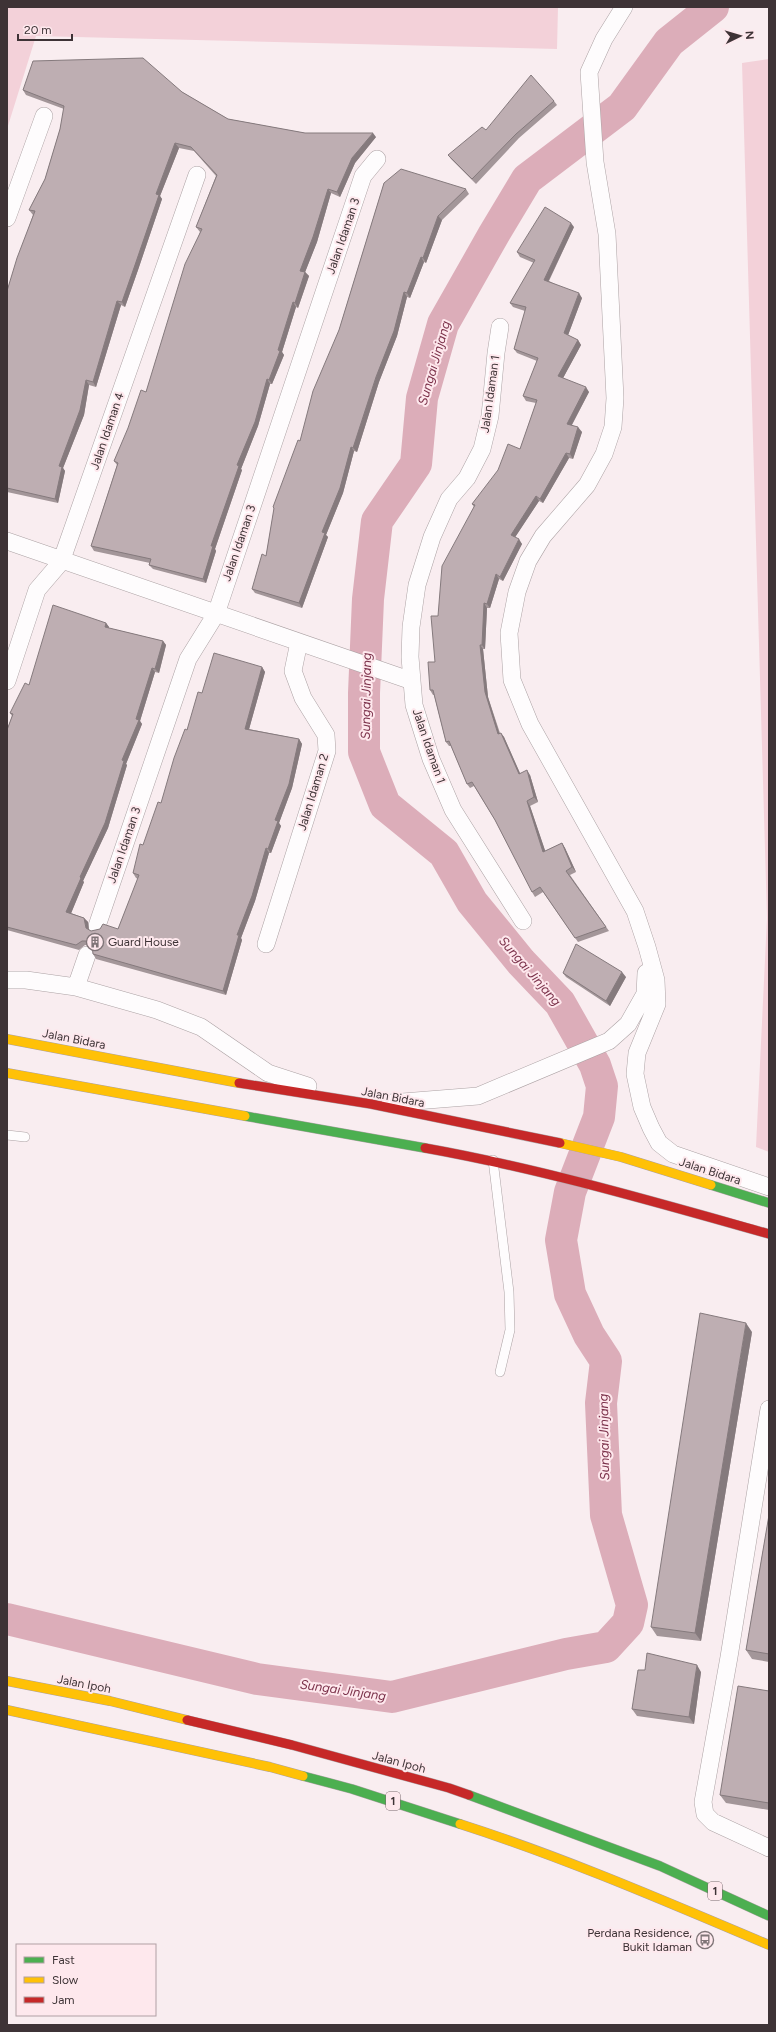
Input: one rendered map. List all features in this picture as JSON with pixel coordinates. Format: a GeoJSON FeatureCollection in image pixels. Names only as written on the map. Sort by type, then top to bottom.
{"type":"FeatureCollection","features":[{"type":"Feature","properties":{"kind":"main road","name":"Jalan Bidara"},"geometry":{"type":"LineString","coordinates":[[7,1039],[232,1082],[371,1104],[553,1141],[621,1157],[769,1203]]}},
{"type":"Feature","properties":{"kind":"main road"},"geometry":{"type":"LineString","coordinates":[[7,1073],[493,1160],[610,1189],[769,1234]]}},
{"type":"Feature","properties":{"kind":"main road"},"geometry":{"type":"LineString","coordinates":[[662,1169],[769,1213]]}},
{"type":"Feature","properties":{"kind":"main road","name":"Jalan Ipoh"},"geometry":{"type":"LineString","coordinates":[[7,1681],[110,1701],[270,1740],[449,1788],[604,1844],[660,1866],[769,1916]]}},
{"type":"Feature","properties":{"kind":"main road","name":"1"},"geometry":{"type":"LineString","coordinates":[[7,1710],[270,1767],[367,1793],[514,1841],[645,1892],[769,1945]]}},
{"type":"Feature","properties":{"kind":"street"},"geometry":{"type":"LineString","coordinates":[[624,7],[604,39],[589,72],[595,162],[607,234],[615,398],[613,427],[604,454],[587,485],[543,536],[528,560],[517,592],[509,633],[512,680],[530,724],[635,911],[647,947],[656,980],[657,1004],[637,1053],[635,1074],[642,1107],[659,1142],[673,1154],[769,1187]]}},
{"type":"Feature","properties":{"kind":"street"},"geometry":{"type":"LineString","coordinates":[[7,218],[44,116]]}},
{"type":"Feature","properties":{"kind":"street","name":"Jalan Idaman 3"},"geometry":{"type":"LineString","coordinates":[[97,926],[188,659],[216,614],[363,176],[377,159]]}},
{"type":"Feature","properties":{"kind":"street","name":"Jalan Idaman 4"},"geometry":{"type":"LineString","coordinates":[[7,681],[38,590],[62,562],[197,175]]}},
{"type":"Feature","properties":{"kind":"street","name":"Jalan Idaman 1"},"geometry":{"type":"LineString","coordinates":[[500,327],[490,416],[482,449],[467,478],[449,499],[432,537],[417,585],[411,634],[410,657],[414,705],[431,759],[453,810],[523,921]]}},
{"type":"Feature","properties":{"kind":"street"},"geometry":{"type":"LineString","coordinates":[[7,541],[62,562],[412,681]]}},
{"type":"Feature","properties":{"kind":"street","name":"Jalan Idaman 2"},"geometry":{"type":"LineString","coordinates":[[266,944],[327,751],[326,735],[303,698],[293,671],[299,642]]}},
{"type":"Feature","properties":{"kind":"street"},"geometry":{"type":"LineString","coordinates":[[7,980],[26,980],[76,987],[157,1010],[201,1027],[268,1073],[371,1104],[478,1096],[609,1041],[628,1024],[645,994],[647,947]]}},
{"type":"Feature","properties":{"kind":"street"},"geometry":{"type":"LineString","coordinates":[[76,987],[87,955]]}},
{"type":"Feature","properties":{"kind":"street"},"geometry":{"type":"LineString","coordinates":[[769,1409],[729,1657],[724,1677],[703,1802],[705,1814],[712,1822],[769,1848]]}},
{"type":"Feature","properties":{"kind":"lane"},"geometry":{"type":"LineString","coordinates":[[7,1135],[25,1137]]}},
{"type":"Feature","properties":{"kind":"lane"},"geometry":{"type":"LineString","coordinates":[[493,1160],[509,1292],[510,1330],[500,1372]]}},
{"type":"Feature","properties":{"kind":"shaded area"},"geometry":{"type":"Polygon","coordinates":[[[7,7],[558,7],[557,49],[36,36],[7,129],[7,7]]]}},
{"type":"Feature","properties":{"kind":"shaded area"},"geometry":{"type":"Polygon","coordinates":[[[769,59],[769,1152],[756,1147],[767,918],[742,63],[769,59]]]}},
{"type":"Feature","properties":{"kind":"building"},"geometry":{"type":"Polygon","coordinates":[[[143,58],[182,92],[228,119],[305,133],[373,133],[352,158],[337,192],[328,189],[313,237],[300,271],[305,272],[295,303],[293,302],[278,350],[280,351],[269,380],[267,379],[255,422],[237,465],[239,466],[211,546],[213,546],[203,579],[149,565],[151,559],[91,546],[118,463],[114,461],[128,428],[141,390],[146,392],[185,264],[202,229],[196,227],[217,175],[191,147],[175,143],[156,194],[159,195],[122,302],[117,301],[93,382],[86,380],[80,410],[59,466],[62,467],[55,499],[7,488],[7,291],[17,258],[35,211],[29,210],[45,179],[60,129],[64,106],[23,90],[33,61],[143,58]]]}},
{"type":"Feature","properties":{"kind":"building"},"geometry":{"type":"Polygon","coordinates":[[[531,75],[554,101],[516,134],[472,179],[448,155],[482,127],[486,130],[531,75]]]}},
{"type":"Feature","properties":{"kind":"building"},"geometry":{"type":"Polygon","coordinates":[[[401,169],[466,189],[438,216],[423,258],[421,257],[407,293],[404,292],[394,331],[376,377],[353,448],[351,447],[340,488],[322,532],[325,533],[299,603],[252,589],[262,554],[266,556],[273,507],[298,440],[300,441],[313,391],[339,330],[384,183],[401,169]]]}},
{"type":"Feature","properties":{"kind":"building"},"geometry":{"type":"Polygon","coordinates":[[[545,207],[571,223],[544,280],[579,293],[564,333],[578,340],[558,376],[586,387],[567,424],[578,427],[570,454],[566,453],[540,499],[536,496],[511,535],[519,539],[500,577],[496,574],[487,604],[484,603],[482,645],[480,645],[485,692],[498,734],[501,733],[519,774],[527,770],[534,797],[527,801],[543,852],[562,843],[572,867],[566,871],[606,927],[575,938],[540,887],[532,892],[495,820],[472,782],[467,784],[449,741],[446,742],[433,690],[430,690],[428,662],[435,662],[431,616],[438,616],[442,566],[475,505],[472,504],[498,470],[508,444],[520,449],[537,400],[523,396],[538,358],[514,349],[526,307],[510,303],[535,260],[517,252],[545,207]]]}},
{"type":"Feature","properties":{"kind":"building"},"geometry":{"type":"Polygon","coordinates":[[[53,605],[106,623],[105,627],[163,641],[155,669],[152,668],[136,719],[139,720],[122,760],[124,761],[105,823],[80,877],[81,878],[66,912],[84,918],[86,928],[91,931],[100,929],[103,924],[118,929],[139,875],[133,873],[140,844],[143,845],[158,802],[161,803],[174,758],[185,729],[187,730],[198,692],[202,693],[214,653],[262,667],[245,729],[299,739],[289,784],[275,820],[278,821],[268,849],[266,848],[252,896],[237,935],[239,935],[223,991],[93,954],[92,944],[87,941],[82,941],[76,945],[7,927],[7,730],[13,714],[10,713],[25,683],[29,685],[53,605]]]}},
{"type":"Feature","properties":{"kind":"building"},"geometry":{"type":"Polygon","coordinates":[[[576,944],[622,972],[606,1001],[563,973],[576,944]]]}},
{"type":"Feature","properties":{"kind":"building"},"geometry":{"type":"Polygon","coordinates":[[[700,1313],[746,1323],[695,1633],[651,1627],[700,1313]]]}},
{"type":"Feature","properties":{"kind":"building"},"geometry":{"type":"Polygon","coordinates":[[[769,1515],[769,1654],[746,1650],[769,1515]]]}},
{"type":"Feature","properties":{"kind":"building"},"geometry":{"type":"Polygon","coordinates":[[[647,1653],[697,1665],[689,1717],[632,1709],[638,1670],[645,1670],[647,1653]]]}},
{"type":"Feature","properties":{"kind":"building"},"geometry":{"type":"Polygon","coordinates":[[[738,1686],[769,1691],[769,1803],[720,1795],[738,1686]]]}},
{"type":"Feature","properties":{"kind":"waterway","name":"Sungai Jinjang"},"geometry":{"type":"LineString","coordinates":[[7,1619],[257,1679],[392,1697],[566,1654],[606,1647],[628,1623],[632,1605],[606,1515],[601,1403],[606,1361],[589,1335],[570,1294],[561,1240],[570,1192],[599,1117],[602,1086],[595,1065],[560,1003],[521,962],[472,902],[444,853],[385,805],[364,752],[364,693],[368,599],[377,521],[416,464],[422,398],[443,324],[494,234],[527,179],[622,107],[669,42],[713,7]]}},
{"type":"Feature","properties":{"kind":"traffic: fast"},"geometry":{"type":"LineString","coordinates":[[245,1116],[425,1148]]}},
{"type":"Feature","properties":{"kind":"traffic: fast"},"geometry":{"type":"LineString","coordinates":[[711,1185],[769,1203]]}},
{"type":"Feature","properties":{"kind":"traffic: fast"},"geometry":{"type":"LineString","coordinates":[[303,1776],[352,1789],[460,1824]]}},
{"type":"Feature","properties":{"kind":"traffic: fast"},"geometry":{"type":"LineString","coordinates":[[469,1795],[660,1866],[769,1916]]}},
{"type":"Feature","properties":{"kind":"traffic: slow"},"geometry":{"type":"LineString","coordinates":[[7,1039],[239,1083]]}},
{"type":"Feature","properties":{"kind":"traffic: slow"},"geometry":{"type":"LineString","coordinates":[[7,1073],[245,1116]]}},
{"type":"Feature","properties":{"kind":"traffic: slow"},"geometry":{"type":"LineString","coordinates":[[560,1143],[621,1157],[711,1185]]}},
{"type":"Feature","properties":{"kind":"traffic: slow"},"geometry":{"type":"LineString","coordinates":[[7,1681],[110,1701],[187,1720]]}},
{"type":"Feature","properties":{"kind":"traffic: slow"},"geometry":{"type":"LineString","coordinates":[[7,1710],[270,1767],[303,1776]]}},
{"type":"Feature","properties":{"kind":"traffic: slow"},"geometry":{"type":"LineString","coordinates":[[460,1824],[539,1851],[769,1945]]}},
{"type":"Feature","properties":{"kind":"traffic: jam"},"geometry":{"type":"LineString","coordinates":[[239,1083],[371,1104],[560,1143]]}},
{"type":"Feature","properties":{"kind":"traffic: jam"},"geometry":{"type":"LineString","coordinates":[[425,1148],[469,1156],[555,1176],[641,1198],[769,1234]]}},
{"type":"Feature","properties":{"kind":"traffic: jam"},"geometry":{"type":"LineString","coordinates":[[187,1720],[292,1745],[449,1788],[469,1795]]}},
{"type":"Feature","properties":{"kind":"place","name":"Guard House"},"geometry":{"type":"Point","coordinates":[95,942]}},
{"type":"Feature","properties":{"kind":"place","name":"Perdana Residence, Bukit Idaman"},"geometry":{"type":"Point","coordinates":[705,1940]}}]}
